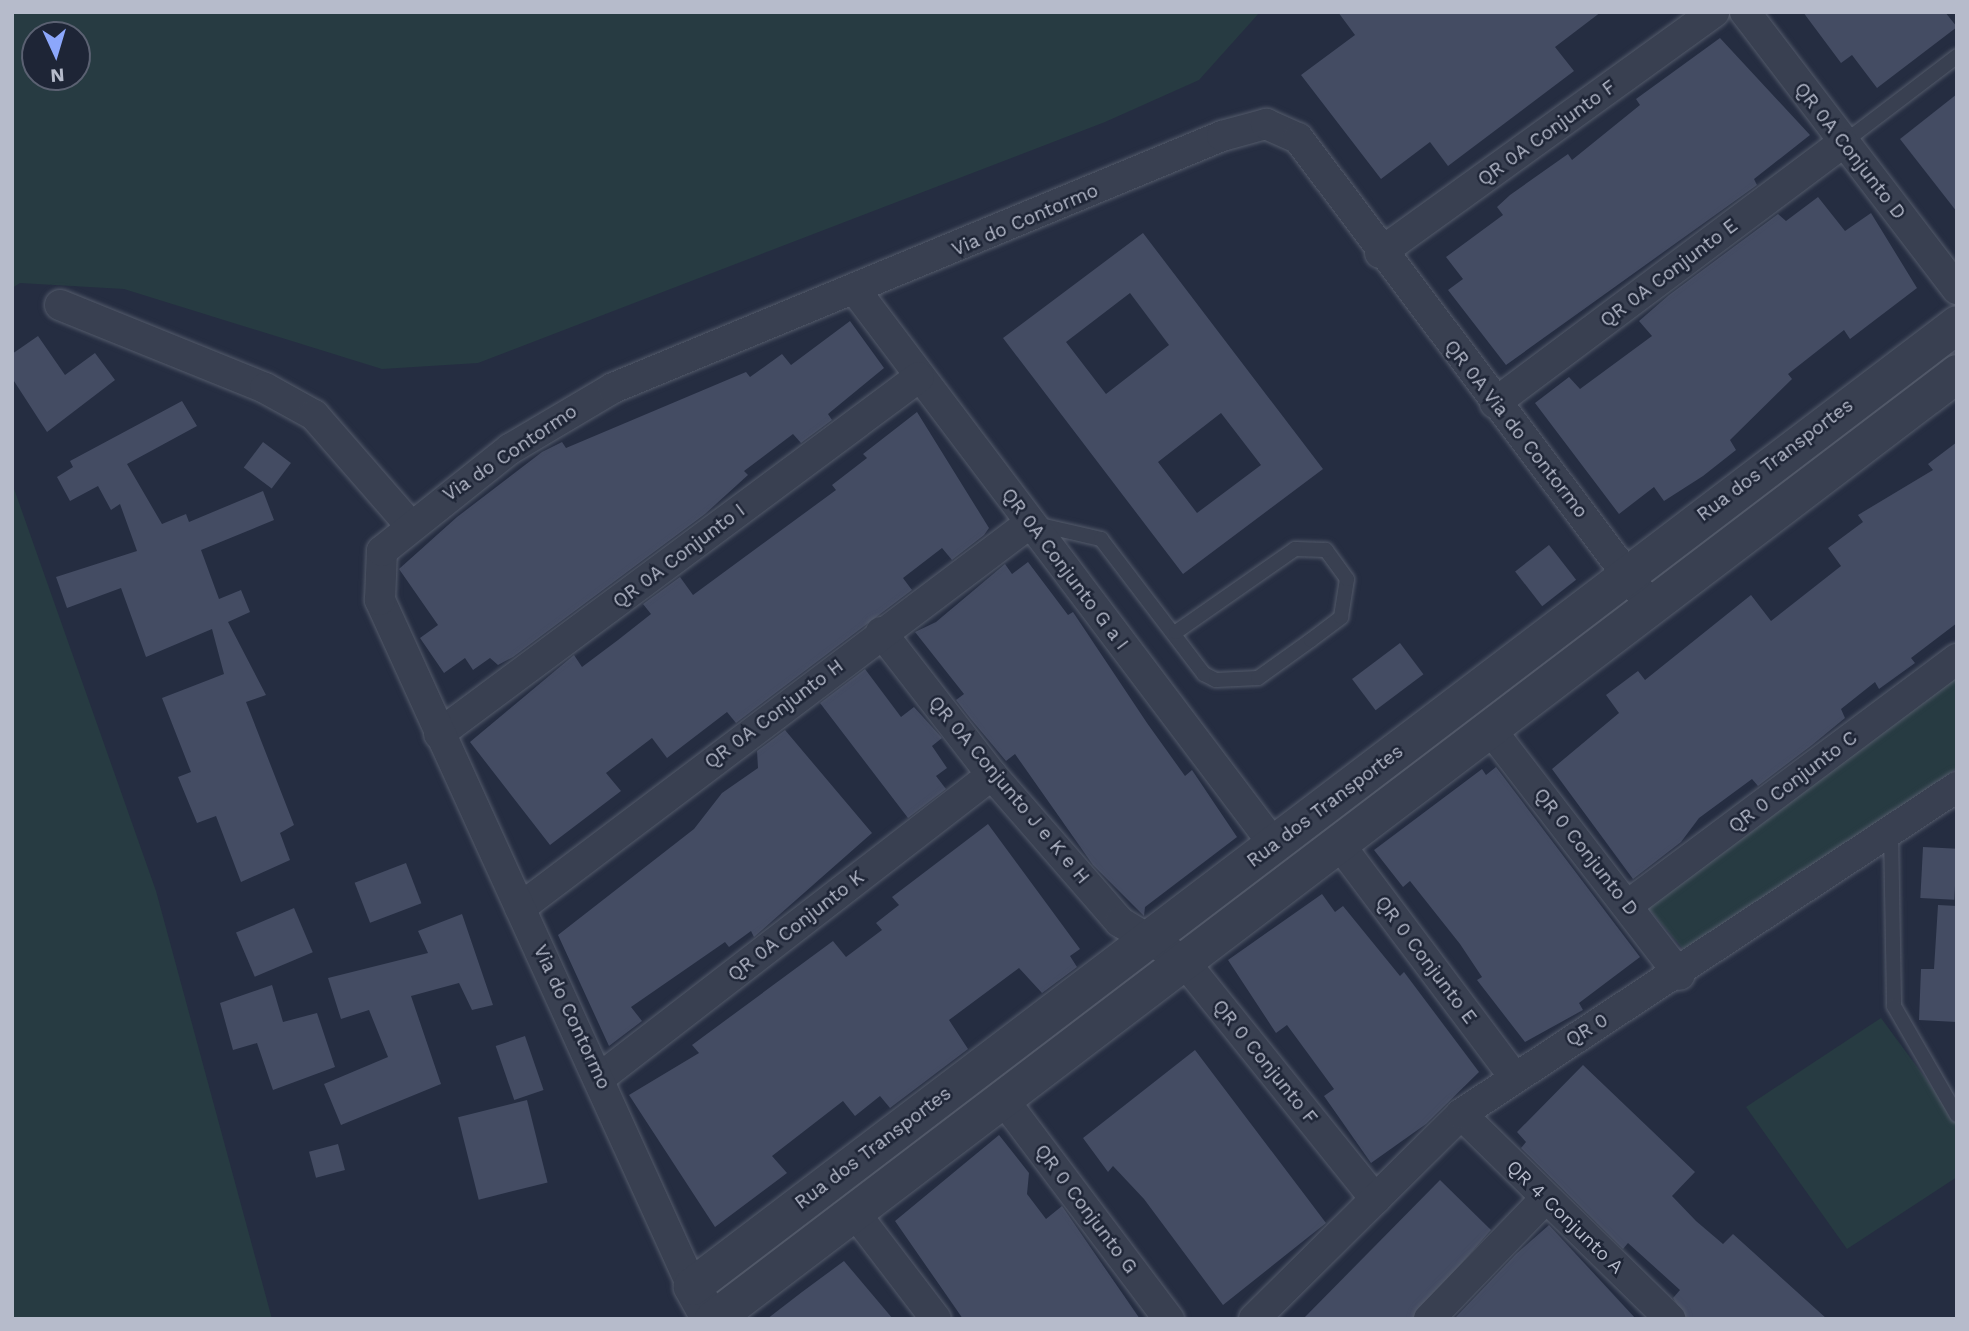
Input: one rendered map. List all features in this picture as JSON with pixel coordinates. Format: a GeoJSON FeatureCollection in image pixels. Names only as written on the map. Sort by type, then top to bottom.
{"type":"FeatureCollection","features":[{"type":"Feature","properties":{"kind":"street","name":"QR 0A Conjunto F"},"geometry":{"type":"LineString","coordinates":[[1380,253],[1714,12]]}},
{"type":"Feature","properties":{"kind":"street","name":"QR 0A Conjunto D"},"geometry":{"type":"LineString","coordinates":[[1745,12],[1957,289]]}},
{"type":"Feature","properties":{"kind":"street","name":"Via do Contormo"},"geometry":{"type":"LineString","coordinates":[[712,1319],[692,1286],[601,1077],[390,629],[377,575],[382,551],[409,524],[559,415],[1250,125],[1282,127],[1298,138],[1380,253]]}},
{"type":"Feature","properties":{"kind":"street","name":"QR 0A Conjunto E"},"geometry":{"type":"LineString","coordinates":[[1495,403],[1843,143]]}},
{"type":"Feature","properties":{"kind":"street","name":"QR 0A Via do Contormo"},"geometry":{"type":"LineString","coordinates":[[1380,253],[1651,606]]}},
{"type":"Feature","properties":{"kind":"street","name":"QR 0A Conjunto G a I"},"geometry":{"type":"LineString","coordinates":[[856,292],[1275,846]]}},
{"type":"Feature","properties":{"kind":"street"},"geometry":{"type":"LineString","coordinates":[[60,304],[265,388],[314,415],[409,524]]}},
{"type":"Feature","properties":{"kind":"street","name":"Rua dos Transportes"},"geometry":{"type":"LineString","coordinates":[[692,1286],[1144,940],[1275,846],[1626,572],[1957,324]]}},
{"type":"Feature","properties":{"kind":"street","name":"Rua dos Transportes"},"geometry":{"type":"LineString","coordinates":[[712,1319],[855,1213],[1183,960],[1340,845],[1957,373]]}},
{"type":"Feature","properties":{"kind":"street","name":"QR 0A Conjunto I"},"geometry":{"type":"LineString","coordinates":[[439,734],[919,377]]}},
{"type":"Feature","properties":{"kind":"street","name":"QR 0A Conjunto H"},"geometry":{"type":"LineString","coordinates":[[520,908],[881,632],[1030,523]]}},
{"type":"Feature","properties":{"kind":"street","name":"QR 0A Conjunto J e K e H"},"geometry":{"type":"LineString","coordinates":[[881,632],[992,775],[1119,922],[1144,940]]}},
{"type":"Feature","properties":{"kind":"street","name":"QR 0 Conjunto C"},"geometry":{"type":"LineString","coordinates":[[1628,905],[1957,659]]}},
{"type":"Feature","properties":{"kind":"street","name":"QR 0 Conjunto D"},"geometry":{"type":"LineString","coordinates":[[1491,730],[1680,975]]}},
{"type":"Feature","properties":{"kind":"street","name":"QR 0A Conjunto K"},"geometry":{"type":"LineString","coordinates":[[601,1077],[992,775]]}},
{"type":"Feature","properties":{"kind":"street","name":"QR 0"},"geometry":{"type":"LineString","coordinates":[[1254,1319],[1461,1114],[1513,1075],[1680,975],[1957,787]]}},
{"type":"Feature","properties":{"kind":"street","name":"QR 0 Conjunto E"},"geometry":{"type":"LineString","coordinates":[[1340,845],[1513,1075]]}},
{"type":"Feature","properties":{"kind":"street","name":"QR 0 Conjunto F"},"geometry":{"type":"LineString","coordinates":[[1144,940],[1183,960],[1375,1199]]}},
{"type":"Feature","properties":{"kind":"street","name":"QR 0 Conjunto G"},"geometry":{"type":"LineString","coordinates":[[1003,1099],[1169,1319]]}},
{"type":"Feature","properties":{"kind":"street","name":"QR 4 Conjunto A"},"geometry":{"type":"LineString","coordinates":[[1461,1114],[1670,1319]]}},
{"type":"Feature","properties":{"kind":"street"},"geometry":{"type":"LineString","coordinates":[[1429,1319],[1545,1199]]}},
{"type":"Feature","properties":{"kind":"street"},"geometry":{"type":"LineString","coordinates":[[855,1213],[936,1319]]}},
{"type":"Feature","properties":{"kind":"lane"},"geometry":{"type":"LineString","coordinates":[[1843,143],[1957,56]]}},
{"type":"Feature","properties":{"kind":"lane"},"geometry":{"type":"LineString","coordinates":[[1030,523],[1101,540],[1176,632],[1204,674],[1236,683],[1258,678],[1341,617],[1347,579],[1326,550],[1295,549],[1176,632]]}},
{"type":"Feature","properties":{"kind":"lane"},"geometry":{"type":"LineString","coordinates":[[1891,831],[1894,1006],[1957,1115]]}},
{"type":"Feature","properties":{"kind":"shaded area"},"geometry":{"type":"Polygon","coordinates":[[[12,12],[1260,12],[1199,80],[1105,122],[478,363],[382,369],[124,289],[20,283],[12,288],[12,12]]]}},
{"type":"Feature","properties":{"kind":"shaded area"},"geometry":{"type":"Polygon","coordinates":[[[12,483],[156,891],[272,1319],[12,1319],[12,483]]]}},
{"type":"Feature","properties":{"kind":"shaded area"},"geometry":{"type":"Polygon","coordinates":[[[1957,668],[1957,768],[1690,957],[1648,908],[1957,668]]]}},
{"type":"Feature","properties":{"kind":"shaded area"},"geometry":{"type":"Polygon","coordinates":[[[1881,1018],[1957,1121],[1957,1177],[1847,1249],[1746,1107],[1881,1018]]]}},
{"type":"Feature","properties":{"kind":"building"},"geometry":{"type":"Polygon","coordinates":[[[1338,12],[1601,12],[1555,47],[1574,71],[1448,166],[1430,142],[1381,179],[1301,75],[1355,35],[1338,12]]]}},
{"type":"Feature","properties":{"kind":"building"},"geometry":{"type":"Polygon","coordinates":[[[1803,12],[1945,12],[1957,27],[1877,88],[1852,55],[1841,63],[1803,12]]]}},
{"type":"Feature","properties":{"kind":"building"},"geometry":{"type":"Polygon","coordinates":[[[1720,38],[1810,135],[1754,179],[1757,185],[1506,365],[1448,290],[1463,279],[1446,257],[1503,215],[1497,207],[1510,195],[1568,154],[1572,160],[1640,105],[1636,99],[1720,38]]]}},
{"type":"Feature","properties":{"kind":"building"},"geometry":{"type":"Polygon","coordinates":[[[1957,94],[1957,212],[1900,139],[1957,94]]]}},
{"type":"Feature","properties":{"kind":"building"},"geometry":{"type":"Polygon","coordinates":[[[1818,197],[1845,231],[1871,213],[1917,288],[1850,339],[1844,330],[1788,374],[1792,379],[1730,440],[1736,450],[1703,476],[1664,501],[1654,487],[1619,514],[1535,403],[1569,377],[1580,389],[1652,336],[1639,321],[1669,295],[1778,214],[1786,221],[1818,197]]]}},
{"type":"Feature","properties":{"kind":"building"},"geometry":{"type":"Polygon","coordinates":[[[1143,233],[1323,469],[1183,574],[1003,338],[1143,233]],[[1130,293],[1066,342],[1106,394],[1169,345],[1130,293]],[[1221,413],[1158,462],[1197,513],[1261,465],[1221,413]]]}},
{"type":"Feature","properties":{"kind":"building"},"geometry":{"type":"Polygon","coordinates":[[[850,321],[884,368],[828,414],[832,420],[801,443],[793,434],[744,471],[748,475],[705,514],[513,657],[498,665],[490,658],[473,670],[465,658],[444,673],[420,638],[438,625],[399,569],[457,517],[542,452],[562,442],[566,448],[746,372],[750,377],[782,354],[791,365],[850,321]]]}},
{"type":"Feature","properties":{"kind":"building"},"geometry":{"type":"Polygon","coordinates":[[[38,336],[65,375],[95,353],[115,380],[47,432],[12,378],[12,354],[38,336]]]}},
{"type":"Feature","properties":{"kind":"building"},"geometry":{"type":"Polygon","coordinates":[[[182,401],[197,426],[127,464],[162,524],[186,514],[189,522],[263,491],[274,520],[201,550],[219,599],[241,590],[250,612],[228,622],[266,695],[246,702],[294,825],[280,833],[290,860],[241,882],[216,816],[197,823],[178,777],[191,772],[162,698],[224,674],[212,629],[146,657],[121,588],[67,608],[56,577],[137,551],[120,504],[111,510],[98,486],[70,501],[57,477],[73,467],[70,461],[182,401]]]}},
{"type":"Feature","properties":{"kind":"building"},"geometry":{"type":"Polygon","coordinates":[[[917,412],[989,528],[984,535],[952,560],[942,548],[903,578],[912,590],[736,723],[727,712],[667,758],[652,738],[606,773],[621,791],[550,845],[470,742],[574,655],[582,667],[618,640],[651,614],[643,604],[680,577],[693,595],[836,490],[832,485],[867,458],[863,454],[917,412]]]}},
{"type":"Feature","properties":{"kind":"building"},"geometry":{"type":"Polygon","coordinates":[[[263,442],[291,463],[272,489],[244,468],[263,442]]]}},
{"type":"Feature","properties":{"kind":"building"},"geometry":{"type":"Polygon","coordinates":[[[1957,442],[1957,623],[1911,658],[1915,663],[1879,689],[1875,682],[1841,709],[1845,718],[1758,786],[1752,779],[1699,818],[1681,842],[1633,879],[1552,769],[1619,713],[1606,695],[1638,671],[1645,680],[1751,595],[1771,621],[1841,566],[1828,548],[1863,522],[1858,515],[1933,470],[1928,464],[1957,442]]]}},
{"type":"Feature","properties":{"kind":"building"},"geometry":{"type":"Polygon","coordinates":[[[1549,545],[1576,580],[1542,606],[1515,571],[1549,545]]]}},
{"type":"Feature","properties":{"kind":"building"},"geometry":{"type":"Polygon","coordinates":[[[1028,562],[1068,615],[1073,612],[1185,776],[1192,770],[1237,837],[1145,907],[1144,916],[1093,865],[1015,754],[1006,761],[970,718],[956,700],[964,694],[915,632],[936,622],[1005,564],[1012,574],[1028,562]]]}},
{"type":"Feature","properties":{"kind":"building"},"geometry":{"type":"Polygon","coordinates":[[[1400,643],[1423,674],[1376,710],[1352,679],[1400,643]]]}},
{"type":"Feature","properties":{"kind":"building"},"geometry":{"type":"Polygon","coordinates":[[[865,669],[901,717],[914,707],[942,738],[932,746],[947,768],[936,776],[946,789],[908,818],[820,703],[865,669]]]}},
{"type":"Feature","properties":{"kind":"building"},"geometry":{"type":"Polygon","coordinates":[[[785,730],[872,833],[754,937],[751,931],[729,947],[725,942],[631,1007],[642,1021],[609,1046],[558,935],[694,829],[722,793],[758,768],[757,751],[785,730]]]}},
{"type":"Feature","properties":{"kind":"building"},"geometry":{"type":"Polygon","coordinates":[[[1496,767],[1640,957],[1579,1003],[1583,1010],[1525,1042],[1477,980],[1482,977],[1460,944],[1410,881],[1403,887],[1374,850],[1482,769],[1486,775],[1496,767]]]}},
{"type":"Feature","properties":{"kind":"building"},"geometry":{"type":"Polygon","coordinates":[[[988,824],[1080,949],[1070,956],[1077,967],[1042,993],[1019,968],[949,1020],[968,1049],[890,1108],[880,1096],[855,1116],[843,1101],[772,1156],[787,1173],[715,1227],[629,1095],[699,1053],[692,1045],[833,941],[846,957],[882,930],[876,923],[899,905],[892,897],[988,824]]]}},
{"type":"Feature","properties":{"kind":"building"},"geometry":{"type":"Polygon","coordinates":[[[1923,847],[1957,849],[1954,900],[1920,898],[1923,847]]]}},
{"type":"Feature","properties":{"kind":"building"},"geometry":{"type":"Polygon","coordinates":[[[406,863],[421,903],[370,923],[355,883],[406,863]]]}},
{"type":"Feature","properties":{"kind":"building"},"geometry":{"type":"Polygon","coordinates":[[[1322,894],[1335,912],[1343,906],[1400,976],[1404,972],[1479,1072],[1426,1124],[1371,1163],[1324,1096],[1334,1089],[1287,1025],[1276,1033],[1228,960],[1322,894]]]}},
{"type":"Feature","properties":{"kind":"building"},"geometry":{"type":"Polygon","coordinates":[[[1938,905],[1957,906],[1957,1022],[1919,1020],[1921,969],[1934,969],[1938,905]]]}},
{"type":"Feature","properties":{"kind":"building"},"geometry":{"type":"Polygon","coordinates":[[[294,908],[313,952],[255,977],[236,933],[294,908]]]}},
{"type":"Feature","properties":{"kind":"building"},"geometry":{"type":"Polygon","coordinates":[[[462,914],[493,1005],[472,1010],[459,983],[411,996],[441,1084],[341,1125],[324,1084],[388,1057],[369,1010],[341,1019],[328,978],[428,953],[418,931],[462,914]]]}},
{"type":"Feature","properties":{"kind":"building"},"geometry":{"type":"Polygon","coordinates":[[[272,985],[283,1022],[317,1013],[335,1067],[273,1090],[257,1043],[233,1050],[220,1003],[272,985]]]}},
{"type":"Feature","properties":{"kind":"building"},"geometry":{"type":"Polygon","coordinates":[[[525,1036],[544,1090],[514,1100],[496,1046],[525,1036]]]}},
{"type":"Feature","properties":{"kind":"building"},"geometry":{"type":"Polygon","coordinates":[[[1195,1050],[1326,1223],[1223,1305],[1144,1199],[1113,1166],[1108,1172],[1083,1138],[1195,1050]]]}},
{"type":"Feature","properties":{"kind":"building"},"geometry":{"type":"Polygon","coordinates":[[[1583,1065],[1695,1172],[1672,1196],[1696,1221],[1723,1244],[1733,1234],[1827,1319],[1687,1319],[1673,1298],[1680,1290],[1628,1243],[1623,1249],[1521,1148],[1526,1142],[1517,1132],[1583,1065]]]}},
{"type":"Feature","properties":{"kind":"building"},"geometry":{"type":"Polygon","coordinates":[[[527,1100],[548,1182],[479,1200],[458,1117],[527,1100]]]}},
{"type":"Feature","properties":{"kind":"building"},"geometry":{"type":"Polygon","coordinates":[[[999,1135],[1029,1173],[1027,1194],[1046,1219],[1062,1206],[1140,1319],[963,1319],[895,1221],[999,1135]]]}},
{"type":"Feature","properties":{"kind":"building"},"geometry":{"type":"Polygon","coordinates":[[[338,1144],[345,1170],[316,1178],[309,1152],[338,1144]]]}},
{"type":"Feature","properties":{"kind":"building"},"geometry":{"type":"Polygon","coordinates":[[[1440,1180],[1491,1230],[1412,1319],[1303,1319],[1440,1180]]]}},
{"type":"Feature","properties":{"kind":"building"},"geometry":{"type":"Polygon","coordinates":[[[1549,1225],[1636,1319],[1454,1319],[1516,1254],[1549,1225]]]}},
{"type":"Feature","properties":{"kind":"building"},"geometry":{"type":"Polygon","coordinates":[[[844,1261],[893,1319],[767,1319],[802,1292],[844,1261]]]}}]}
